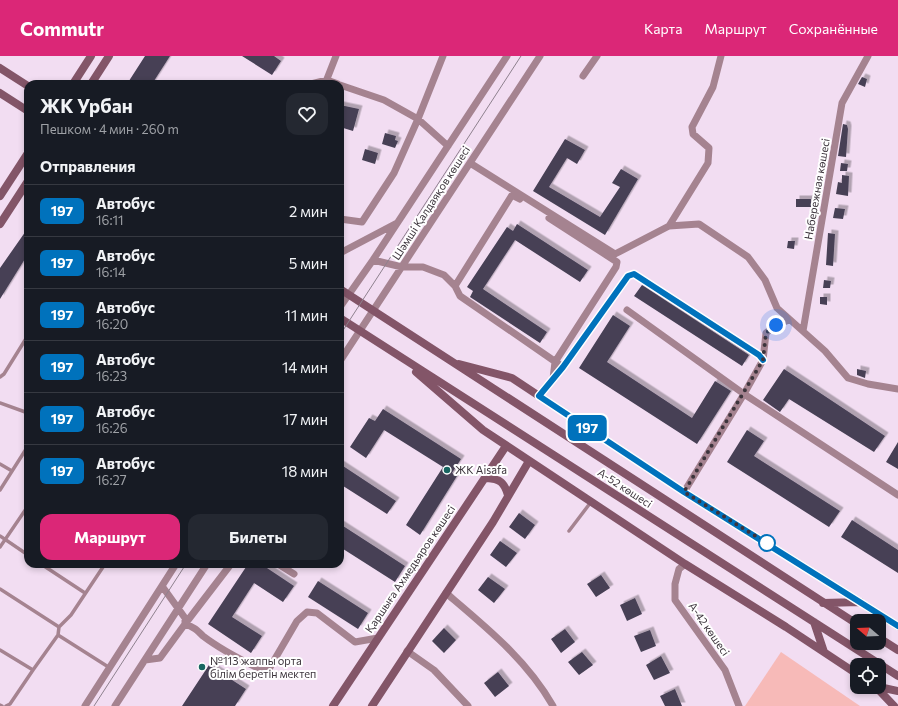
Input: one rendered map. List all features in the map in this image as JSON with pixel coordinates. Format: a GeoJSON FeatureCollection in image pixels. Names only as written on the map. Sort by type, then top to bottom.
{"type":"FeatureCollection","features":[{"type":"Feature","properties":{"kind":"street"},"geometry":{"type":"LineString","coordinates":[[76,80],[91,56]]}},
{"type":"Feature","properties":{"kind":"street"},"geometry":{"type":"LineString","coordinates":[[94,80],[109,56]]}},
{"type":"Feature","properties":{"kind":"street"},"geometry":{"type":"LineString","coordinates":[[327,80],[336,56]]}},
{"type":"Feature","properties":{"kind":"street"},"geometry":{"type":"LineString","coordinates":[[344,220],[362,222],[394,172],[418,119],[443,56]]}},
{"type":"Feature","properties":{"kind":"street","name":"Шәмші Қалдаяқов көшесі"},"geometry":{"type":"LineString","coordinates":[[344,301],[398,223],[507,56]]}},
{"type":"Feature","properties":{"kind":"street","name":"Шәмші Қалдаяқов көшесі"},"geometry":{"type":"LineString","coordinates":[[344,354],[540,56]]}},
{"type":"Feature","properties":{"kind":"street"},"geometry":{"type":"LineString","coordinates":[[583,76],[597,56]]}},
{"type":"Feature","properties":{"kind":"street"},"geometry":{"type":"LineString","coordinates":[[669,226],[708,163],[710,148],[694,134],[692,127],[713,87],[722,56]]}},
{"type":"Feature","properties":{"kind":"street","name":"Набережная көшесі"},"geometry":{"type":"LineString","coordinates":[[803,331],[842,103],[868,56]]}},
{"type":"Feature","properties":{"kind":"street"},"geometry":{"type":"LineString","coordinates":[[0,68],[24,83]]}},
{"type":"Feature","properties":{"kind":"street"},"geometry":{"type":"LineString","coordinates":[[344,86],[384,100],[418,119],[448,146]]}},
{"type":"Feature","properties":{"kind":"street"},"geometry":{"type":"LineString","coordinates":[[0,93],[24,108]]}},
{"type":"Feature","properties":{"kind":"street"},"geometry":{"type":"LineString","coordinates":[[0,196],[24,159]]}},
{"type":"Feature","properties":{"kind":"street"},"geometry":{"type":"LineString","coordinates":[[470,163],[615,254],[669,226],[699,224],[748,257],[765,280],[777,308],[788,320],[803,331],[825,351],[848,378],[868,384],[898,389]]}},
{"type":"Feature","properties":{"kind":"street"},"geometry":{"type":"LineString","coordinates":[[0,224],[24,187]]}},
{"type":"Feature","properties":{"kind":"street"},"geometry":{"type":"LineString","coordinates":[[455,286],[512,196],[617,262],[616,267],[555,362],[553,379]]}},
{"type":"Feature","properties":{"kind":"street"},"geometry":{"type":"LineString","coordinates":[[344,251],[398,223]]}},
{"type":"Feature","properties":{"kind":"street"},"geometry":{"type":"LineString","coordinates":[[373,260],[402,268],[423,267],[444,275],[455,286],[460,296],[563,367]]}},
{"type":"Feature","properties":{"kind":"street"},"geometry":{"type":"LineString","coordinates":[[539,396],[563,367],[628,276],[634,274],[759,355],[763,360]]}},
{"type":"Feature","properties":{"kind":"street","name":"А-52 көшесі"},"geometry":{"type":"LineString","coordinates":[[344,291],[372,311],[850,620]]}},
{"type":"Feature","properties":{"kind":"street"},"geometry":{"type":"LineString","coordinates":[[627,310],[744,394],[898,495]]}},
{"type":"Feature","properties":{"kind":"street"},"geometry":{"type":"LineString","coordinates":[[684,492],[763,360],[766,333],[776,325],[788,320]]}},
{"type":"Feature","properties":{"kind":"street","name":"А-52 көшесі"},"geometry":{"type":"LineString","coordinates":[[344,321],[898,676]]}},
{"type":"Feature","properties":{"kind":"street"},"geometry":{"type":"LineString","coordinates":[[387,349],[483,430],[506,446],[685,564],[850,669]]}},
{"type":"Feature","properties":{"kind":"street"},"geometry":{"type":"LineString","coordinates":[[452,362],[512,378],[684,492],[898,626]]}},
{"type":"Feature","properties":{"kind":"street","name":"Қаршыға Ахмедьяров көшесі"},"geometry":{"type":"LineString","coordinates":[[333,706],[479,485],[487,478],[506,446]]}},
{"type":"Feature","properties":{"kind":"street"},"geometry":{"type":"LineString","coordinates":[[372,706],[493,522],[529,461]]}},
{"type":"Feature","properties":{"kind":"street"},"geometry":{"type":"LineString","coordinates":[[487,478],[499,479],[505,483],[508,495]]}},
{"type":"Feature","properties":{"kind":"street","name":"А-42 көшесі"},"geometry":{"type":"LineString","coordinates":[[685,564],[679,569],[675,584],[675,600],[725,670],[739,706]]}},
{"type":"Feature","properties":{"kind":"street"},"geometry":{"type":"LineString","coordinates":[[85,706],[173,568]]}},
{"type":"Feature","properties":{"kind":"street"},"geometry":{"type":"LineString","coordinates":[[115,706],[204,568]]}},
{"type":"Feature","properties":{"kind":"street"},"geometry":{"type":"LineString","coordinates":[[145,660],[160,658],[228,568]]}},
{"type":"Feature","properties":{"kind":"street"},"geometry":{"type":"LineString","coordinates":[[284,568],[294,574]]}},
{"type":"Feature","properties":{"kind":"street"},"geometry":{"type":"LineString","coordinates":[[162,586],[179,608],[185,618],[185,624]]}},
{"type":"Feature","properties":{"kind":"street"},"geometry":{"type":"LineString","coordinates":[[446,593],[491,631],[518,658],[545,691],[553,706]]}},
{"type":"Feature","properties":{"kind":"street"},"geometry":{"type":"LineString","coordinates":[[823,603],[860,602]]}},
{"type":"Feature","properties":{"kind":"street"},"geometry":{"type":"LineString","coordinates":[[185,624],[196,628],[203,635],[264,671],[270,669],[297,621],[307,612],[317,613],[355,642],[378,638]]}},
{"type":"Feature","properties":{"kind":"street"},"geometry":{"type":"LineString","coordinates":[[814,622],[824,652]]}},
{"type":"Feature","properties":{"kind":"street"},"geometry":{"type":"LineString","coordinates":[[886,642],[898,650]]}},
{"type":"Feature","properties":{"kind":"street"},"geometry":{"type":"LineString","coordinates":[[407,651],[434,670],[468,706]]}},
{"type":"Feature","properties":{"kind":"street"},"geometry":{"type":"LineString","coordinates":[[886,689],[898,691]]}},
{"type":"Feature","properties":{"kind":"street"},"geometry":{"type":"LineString","coordinates":[[884,694],[894,706]]}},
{"type":"Feature","properties":{"kind":"lane"},"geometry":{"type":"LineString","coordinates":[[0,377],[4,374],[24,342]]}},
{"type":"Feature","properties":{"kind":"lane"},"geometry":{"type":"LineString","coordinates":[[0,403],[24,412]]}},
{"type":"Feature","properties":{"kind":"lane"},"geometry":{"type":"LineString","coordinates":[[0,490],[24,452]]}},
{"type":"Feature","properties":{"kind":"lane"},"geometry":{"type":"LineString","coordinates":[[0,464],[12,471]]}},
{"type":"Feature","properties":{"kind":"lane"},"geometry":{"type":"LineString","coordinates":[[570,531],[591,502]]}},
{"type":"Feature","properties":{"kind":"lane"},"geometry":{"type":"LineString","coordinates":[[0,547],[24,512]]}},
{"type":"Feature","properties":{"kind":"lane"},"geometry":{"type":"LineString","coordinates":[[0,536],[24,552]]}},
{"type":"Feature","properties":{"kind":"lane"},"geometry":{"type":"LineString","coordinates":[[47,568],[85,593]]}},
{"type":"Feature","properties":{"kind":"lane"},"geometry":{"type":"LineString","coordinates":[[6,706],[10,704],[32,670],[58,635],[59,627],[71,615],[102,568]]}},
{"type":"Feature","properties":{"kind":"lane"},"geometry":{"type":"LineString","coordinates":[[0,589],[59,627]]}},
{"type":"Feature","properties":{"kind":"lane"},"geometry":{"type":"LineString","coordinates":[[58,635],[110,668]]}},
{"type":"Feature","properties":{"kind":"lane"},"geometry":{"type":"LineString","coordinates":[[0,650],[32,670]]}},
{"type":"Feature","properties":{"kind":"shaded area"},"geometry":{"type":"Polygon","coordinates":[[[781,652],[860,706],[745,706],[781,652]]]}},
{"type":"Feature","properties":{"kind":"building"},"geometry":{"type":"Polygon","coordinates":[[[145,56],[170,56],[155,80],[130,80],[145,56]]]}},
{"type":"Feature","properties":{"kind":"building"},"geometry":{"type":"Polygon","coordinates":[[[242,56],[274,56],[281,61],[272,75],[242,56]]]}},
{"type":"Feature","properties":{"kind":"building"},"geometry":{"type":"Polygon","coordinates":[[[862,77],[867,79],[865,87],[858,84],[862,77]]]}},
{"type":"Feature","properties":{"kind":"building"},"geometry":{"type":"Polygon","coordinates":[[[344,106],[359,109],[353,131],[344,128],[344,106]]]}},
{"type":"Feature","properties":{"kind":"building"},"geometry":{"type":"Polygon","coordinates":[[[843,124],[847,125],[848,129],[846,157],[838,156],[843,124]]]}},
{"type":"Feature","properties":{"kind":"building"},"geometry":{"type":"Polygon","coordinates":[[[385,133],[396,136],[395,140],[398,141],[395,148],[382,144],[385,133]]]}},
{"type":"Feature","properties":{"kind":"building"},"geometry":{"type":"Polygon","coordinates":[[[565,139],[585,150],[577,164],[567,158],[549,187],[600,217],[620,187],[612,183],[621,169],[638,179],[605,235],[533,191],[565,139]]]}},
{"type":"Feature","properties":{"kind":"building"},"geometry":{"type":"Polygon","coordinates":[[[365,149],[378,153],[375,164],[362,160],[365,149]]]}},
{"type":"Feature","properties":{"kind":"building"},"geometry":{"type":"Polygon","coordinates":[[[841,163],[848,164],[847,171],[840,171],[841,163]]]}},
{"type":"Feature","properties":{"kind":"building"},"geometry":{"type":"Polygon","coordinates":[[[842,175],[849,176],[848,196],[836,194],[838,182],[842,183],[842,175]]]}},
{"type":"Feature","properties":{"kind":"building"},"geometry":{"type":"Polygon","coordinates":[[[796,199],[811,199],[811,207],[796,207],[796,199]]]}},
{"type":"Feature","properties":{"kind":"building"},"geometry":{"type":"Polygon","coordinates":[[[835,208],[845,209],[843,219],[833,218],[835,208]]]}},
{"type":"Feature","properties":{"kind":"building"},"geometry":{"type":"Polygon","coordinates":[[[517,224],[588,270],[580,282],[515,240],[483,289],[547,332],[540,343],[470,297],[473,291],[467,287],[507,227],[513,231],[517,224]]]}},
{"type":"Feature","properties":{"kind":"building"},"geometry":{"type":"Polygon","coordinates":[[[828,233],[835,234],[833,266],[826,265],[828,233]]]}},
{"type":"Feature","properties":{"kind":"building"},"geometry":{"type":"Polygon","coordinates":[[[24,234],[24,260],[0,299],[0,268],[24,234]]]}},
{"type":"Feature","properties":{"kind":"building"},"geometry":{"type":"Polygon","coordinates":[[[788,241],[795,241],[794,249],[787,248],[788,241]]]}},
{"type":"Feature","properties":{"kind":"building"},"geometry":{"type":"Polygon","coordinates":[[[824,280],[831,281],[830,288],[823,288],[824,280]]]}},
{"type":"Feature","properties":{"kind":"building"},"geometry":{"type":"Polygon","coordinates":[[[642,285],[749,355],[742,366],[634,296],[642,285]]]}},
{"type":"Feature","properties":{"kind":"building"},"geometry":{"type":"Polygon","coordinates":[[[820,297],[827,297],[827,305],[820,304],[820,297]]]}},
{"type":"Feature","properties":{"kind":"building"},"geometry":{"type":"Polygon","coordinates":[[[613,315],[630,326],[607,362],[692,418],[715,381],[731,391],[697,444],[579,368],[613,315]]]}},
{"type":"Feature","properties":{"kind":"building"},"geometry":{"type":"Polygon","coordinates":[[[784,369],[885,436],[874,452],[789,399],[780,412],[763,400],[784,369]]]}},
{"type":"Feature","properties":{"kind":"building"},"geometry":{"type":"Polygon","coordinates":[[[857,369],[866,371],[865,378],[857,375],[857,369]]]}},
{"type":"Feature","properties":{"kind":"building","name":"ЖК Aisafa"},"geometry":{"type":"Polygon","coordinates":[[[383,409],[461,459],[452,473],[457,476],[420,535],[406,525],[443,467],[384,430],[366,458],[350,447],[369,418],[375,421],[383,409]]]}},
{"type":"Feature","properties":{"kind":"building"},"geometry":{"type":"Polygon","coordinates":[[[747,430],[764,441],[754,456],[840,511],[829,527],[727,462],[747,430]]]}},
{"type":"Feature","properties":{"kind":"building"},"geometry":{"type":"Polygon","coordinates":[[[898,442],[898,469],[886,462],[898,442]]]}},
{"type":"Feature","properties":{"kind":"building"},"geometry":{"type":"Polygon","coordinates":[[[344,467],[396,501],[387,514],[344,487],[344,467]]]}},
{"type":"Feature","properties":{"kind":"building"},"geometry":{"type":"Polygon","coordinates":[[[519,513],[535,525],[525,539],[509,527],[519,513]]]}},
{"type":"Feature","properties":{"kind":"building"},"geometry":{"type":"Polygon","coordinates":[[[852,520],[898,550],[898,573],[841,537],[852,520]]]}},
{"type":"Feature","properties":{"kind":"building"},"geometry":{"type":"Polygon","coordinates":[[[344,527],[405,566],[395,582],[344,550],[344,527]]]}},
{"type":"Feature","properties":{"kind":"building"},"geometry":{"type":"Polygon","coordinates":[[[500,541],[517,553],[506,567],[490,555],[500,541]]]}},
{"type":"Feature","properties":{"kind":"building"},"geometry":{"type":"Polygon","coordinates":[[[245,568],[267,568],[294,586],[283,602],[254,583],[232,617],[262,636],[251,653],[208,624],[245,568]]]}},
{"type":"Feature","properties":{"kind":"building"},"geometry":{"type":"Polygon","coordinates":[[[601,575],[610,588],[596,597],[587,584],[601,575]]]}},
{"type":"Feature","properties":{"kind":"building"},"geometry":{"type":"Polygon","coordinates":[[[488,577],[505,589],[494,603],[478,590],[488,577]]]}},
{"type":"Feature","properties":{"kind":"building"},"geometry":{"type":"Polygon","coordinates":[[[318,581],[368,613],[358,629],[308,597],[318,581]]]}},
{"type":"Feature","properties":{"kind":"building"},"geometry":{"type":"Polygon","coordinates":[[[635,598],[642,614],[627,621],[620,605],[635,598]]]}},
{"type":"Feature","properties":{"kind":"building"},"geometry":{"type":"Polygon","coordinates":[[[444,628],[456,640],[444,653],[432,641],[444,628]]]}},
{"type":"Feature","properties":{"kind":"building"},"geometry":{"type":"Polygon","coordinates":[[[565,629],[575,642],[561,653],[551,639],[565,629]]]}},
{"type":"Feature","properties":{"kind":"building"},"geometry":{"type":"Polygon","coordinates":[[[650,630],[656,646],[641,652],[634,636],[650,630]]]}},
{"type":"Feature","properties":{"kind":"building"},"geometry":{"type":"Polygon","coordinates":[[[582,652],[593,665],[579,675],[568,662],[582,652]]]}},
{"type":"Feature","properties":{"kind":"building"},"geometry":{"type":"Polygon","coordinates":[[[661,656],[670,673],[654,680],[646,665],[661,656]]]}},
{"type":"Feature","properties":{"kind":"building"},"geometry":{"type":"Polygon","coordinates":[[[209,665],[246,689],[235,706],[182,706],[209,665]]]}},
{"type":"Feature","properties":{"kind":"building"},"geometry":{"type":"Polygon","coordinates":[[[498,672],[509,686],[495,697],[484,683],[498,672]]]}},
{"type":"Feature","properties":{"kind":"building"},"geometry":{"type":"Polygon","coordinates":[[[675,689],[682,706],[665,706],[660,696],[675,689]]]}},
{"type":"Feature","properties":{"kind":"tram line"},"geometry":{"type":"LineString","coordinates":[[344,329],[521,56]]}},
{"type":"Feature","properties":{"kind":"tram line"},"geometry":{"type":"LineString","coordinates":[[94,706],[183,568]]}},
{"type":"Feature","properties":{"kind":"bus line","name":"197"},"geometry":{"type":"LineString","coordinates":[[763,360],[759,355],[634,274],[628,276],[563,367],[539,396],[684,492],[898,626]]}},
{"type":"Feature","properties":{"kind":"place","name":"ЖК Aisafa"},"geometry":{"type":"Point","coordinates":[447,470]}},
{"type":"Feature","properties":{"kind":"place","name":"№113 жалпы орта білім беретін мектеп"},"geometry":{"type":"Point","coordinates":[202,667]}},
{"type":"Feature","properties":{"kind":"route"},"geometry":{"type":"LineString","coordinates":[[767,543],[684,492],[763,360],[766,333],[776,325]]}}]}
